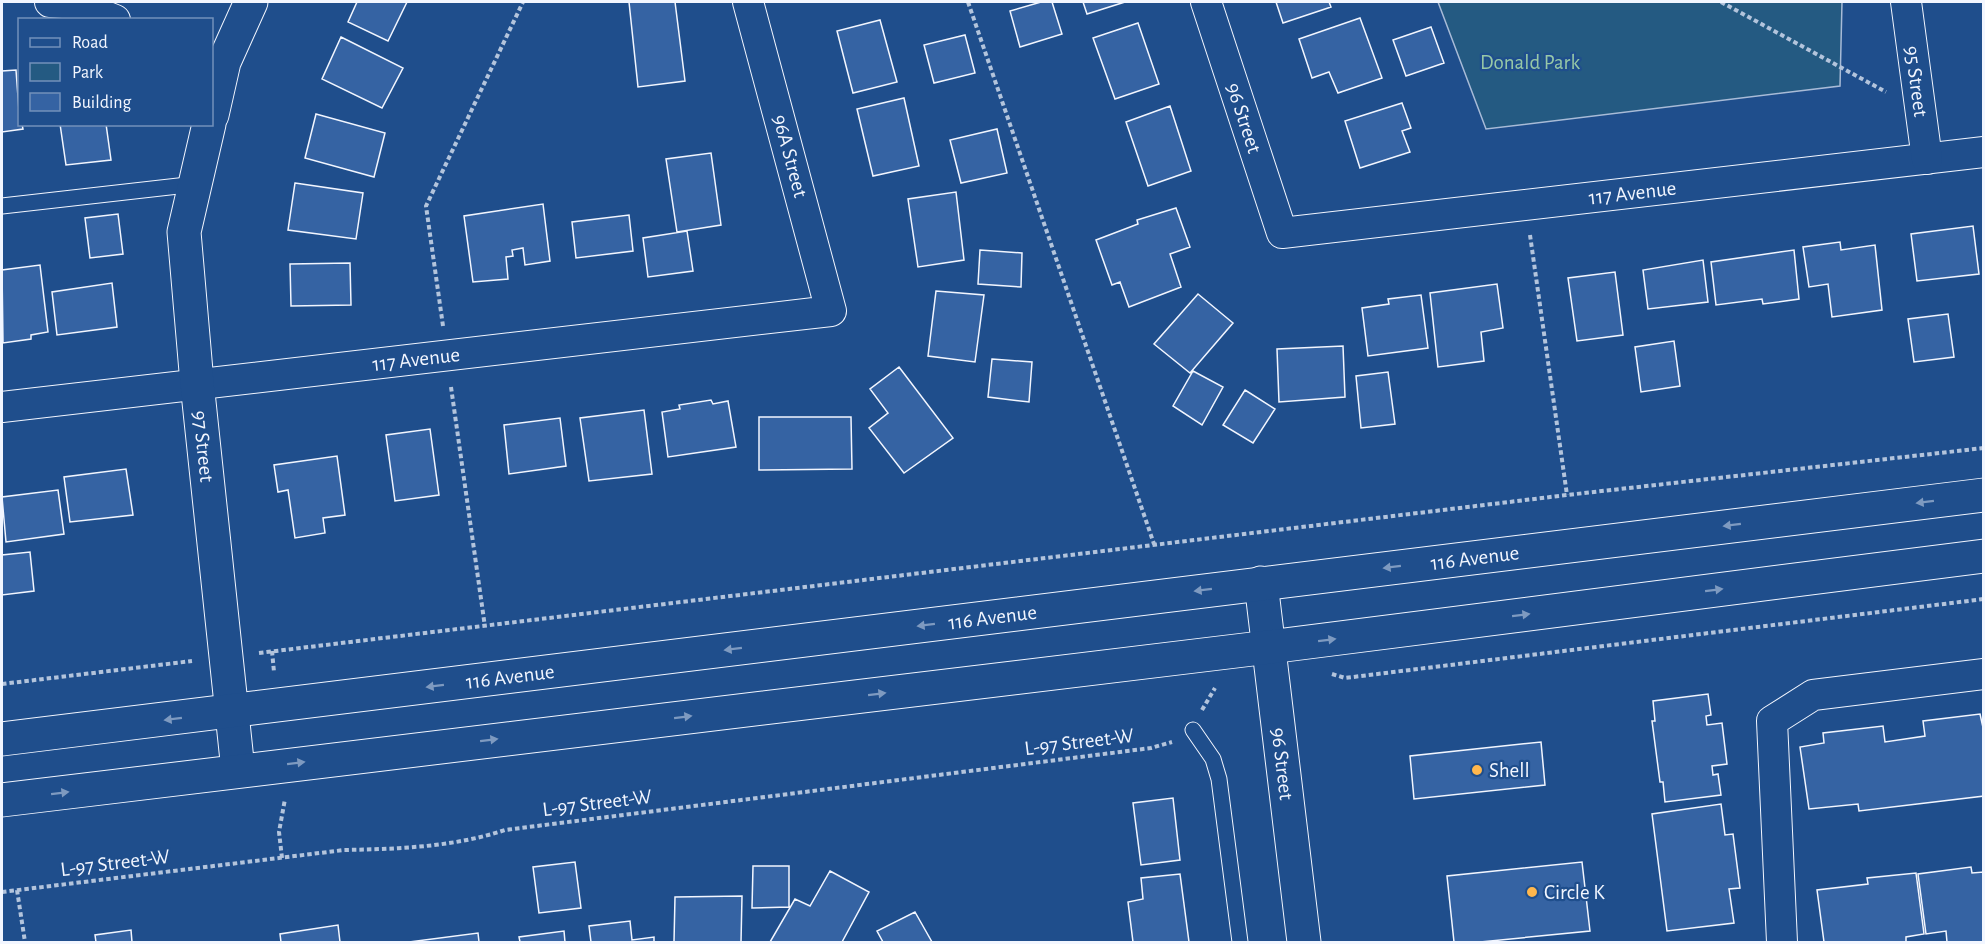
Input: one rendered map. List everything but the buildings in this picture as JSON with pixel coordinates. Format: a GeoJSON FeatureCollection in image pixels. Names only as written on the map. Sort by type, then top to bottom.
{"type":"FeatureCollection","features":[{"type":"Feature","properties":{"kind":"main road"},"geometry":{"type":"LineString","coordinates":[[213,106],[218,59],[251,2]]}},
{"type":"Feature","properties":{"kind":"main road","name":"97 Street"},"geometry":{"type":"LineString","coordinates":[[209,126],[184,232],[197,383],[238,770]]}},
{"type":"Feature","properties":{"kind":"main road","name":"116 Avenue"},"geometry":{"type":"LineString","coordinates":[[2,739],[1983,495]]}},
{"type":"Feature","properties":{"kind":"main road"},"geometry":{"type":"LineString","coordinates":[[2,800],[1269,647],[1983,556]]}},
{"type":"Feature","properties":{"kind":"main road","name":"96 Street"},"geometry":{"type":"LineString","coordinates":[[1261,583],[1304,942]]}},
{"type":"Feature","properties":{"kind":"street"},"geometry":{"type":"LineString","coordinates":[[50,2],[76,4],[110,18]]}},
{"type":"Feature","properties":{"kind":"street","name":"96A Street"},"geometry":{"type":"LineString","coordinates":[[748,2],[831,310]]}},
{"type":"Feature","properties":{"kind":"street","name":"96 Street"},"geometry":{"type":"LineString","coordinates":[[1206,2],[1282,233]]}},
{"type":"Feature","properties":{"kind":"street","name":"95 Street"},"geometry":{"type":"LineString","coordinates":[[1906,2],[1927,159]]}},
{"type":"Feature","properties":{"kind":"street","name":"117 Avenue"},"geometry":{"type":"LineString","coordinates":[[1282,233],[1983,152]]}},
{"type":"Feature","properties":{"kind":"street","name":"117 Avenue"},"geometry":{"type":"LineString","coordinates":[[2,407],[831,310]]}},
{"type":"Feature","properties":{"kind":"street"},"geometry":{"type":"LineString","coordinates":[[1782,942],[1772,721],[1813,695],[1983,674]]}},
{"type":"Feature","properties":{"kind":"lane"},"geometry":{"type":"LineString","coordinates":[[2,206],[195,184]]}},
{"type":"Feature","properties":{"kind":"lane"},"geometry":{"type":"LineString","coordinates":[[1193,730],[1213,759],[1220,779],[1240,942]]}},
{"type":"Feature","properties":{"kind":"path"},"geometry":{"type":"LineString","coordinates":[[485,627],[426,206],[523,2]]}},
{"type":"Feature","properties":{"kind":"path"},"geometry":{"type":"LineString","coordinates":[[968,2],[1154,544]]}},
{"type":"Feature","properties":{"kind":"path"},"geometry":{"type":"LineString","coordinates":[[1721,2],[1920,111]]}},
{"type":"Feature","properties":{"kind":"path"},"geometry":{"type":"LineString","coordinates":[[1525,205],[1567,495]]}},
{"type":"Feature","properties":{"kind":"path"},"geometry":{"type":"LineString","coordinates":[[2,684],[1154,544],[1983,448]]}},
{"type":"Feature","properties":{"kind":"path"},"geometry":{"type":"LineString","coordinates":[[1328,673],[1344,678],[1983,599]]}},
{"type":"Feature","properties":{"kind":"path"},"geometry":{"type":"LineString","coordinates":[[1193,730],[1218,683]]}},
{"type":"Feature","properties":{"kind":"path","name":"L-97 Street-W"},"geometry":{"type":"LineString","coordinates":[[2,892],[344,850],[387,849],[474,840],[505,830],[526,827],[1151,748],[1171,742],[1193,730]]}},
{"type":"Feature","properties":{"kind":"path"},"geometry":{"type":"LineString","coordinates":[[17,890],[24,942]]}},
{"type":"Feature","properties":{"kind":"green space","name":"Donald Park"},"geometry":{"type":"Polygon","coordinates":[[[1438,2],[1842,2],[1840,86],[1486,129],[1438,2]]]}},
{"type":"Feature","properties":{"kind":"place","name":"Shell"},"geometry":{"type":"Point","coordinates":[1477,770]}},
{"type":"Feature","properties":{"kind":"place","name":"Circle K"},"geometry":{"type":"Point","coordinates":[1532,892]}}]}
